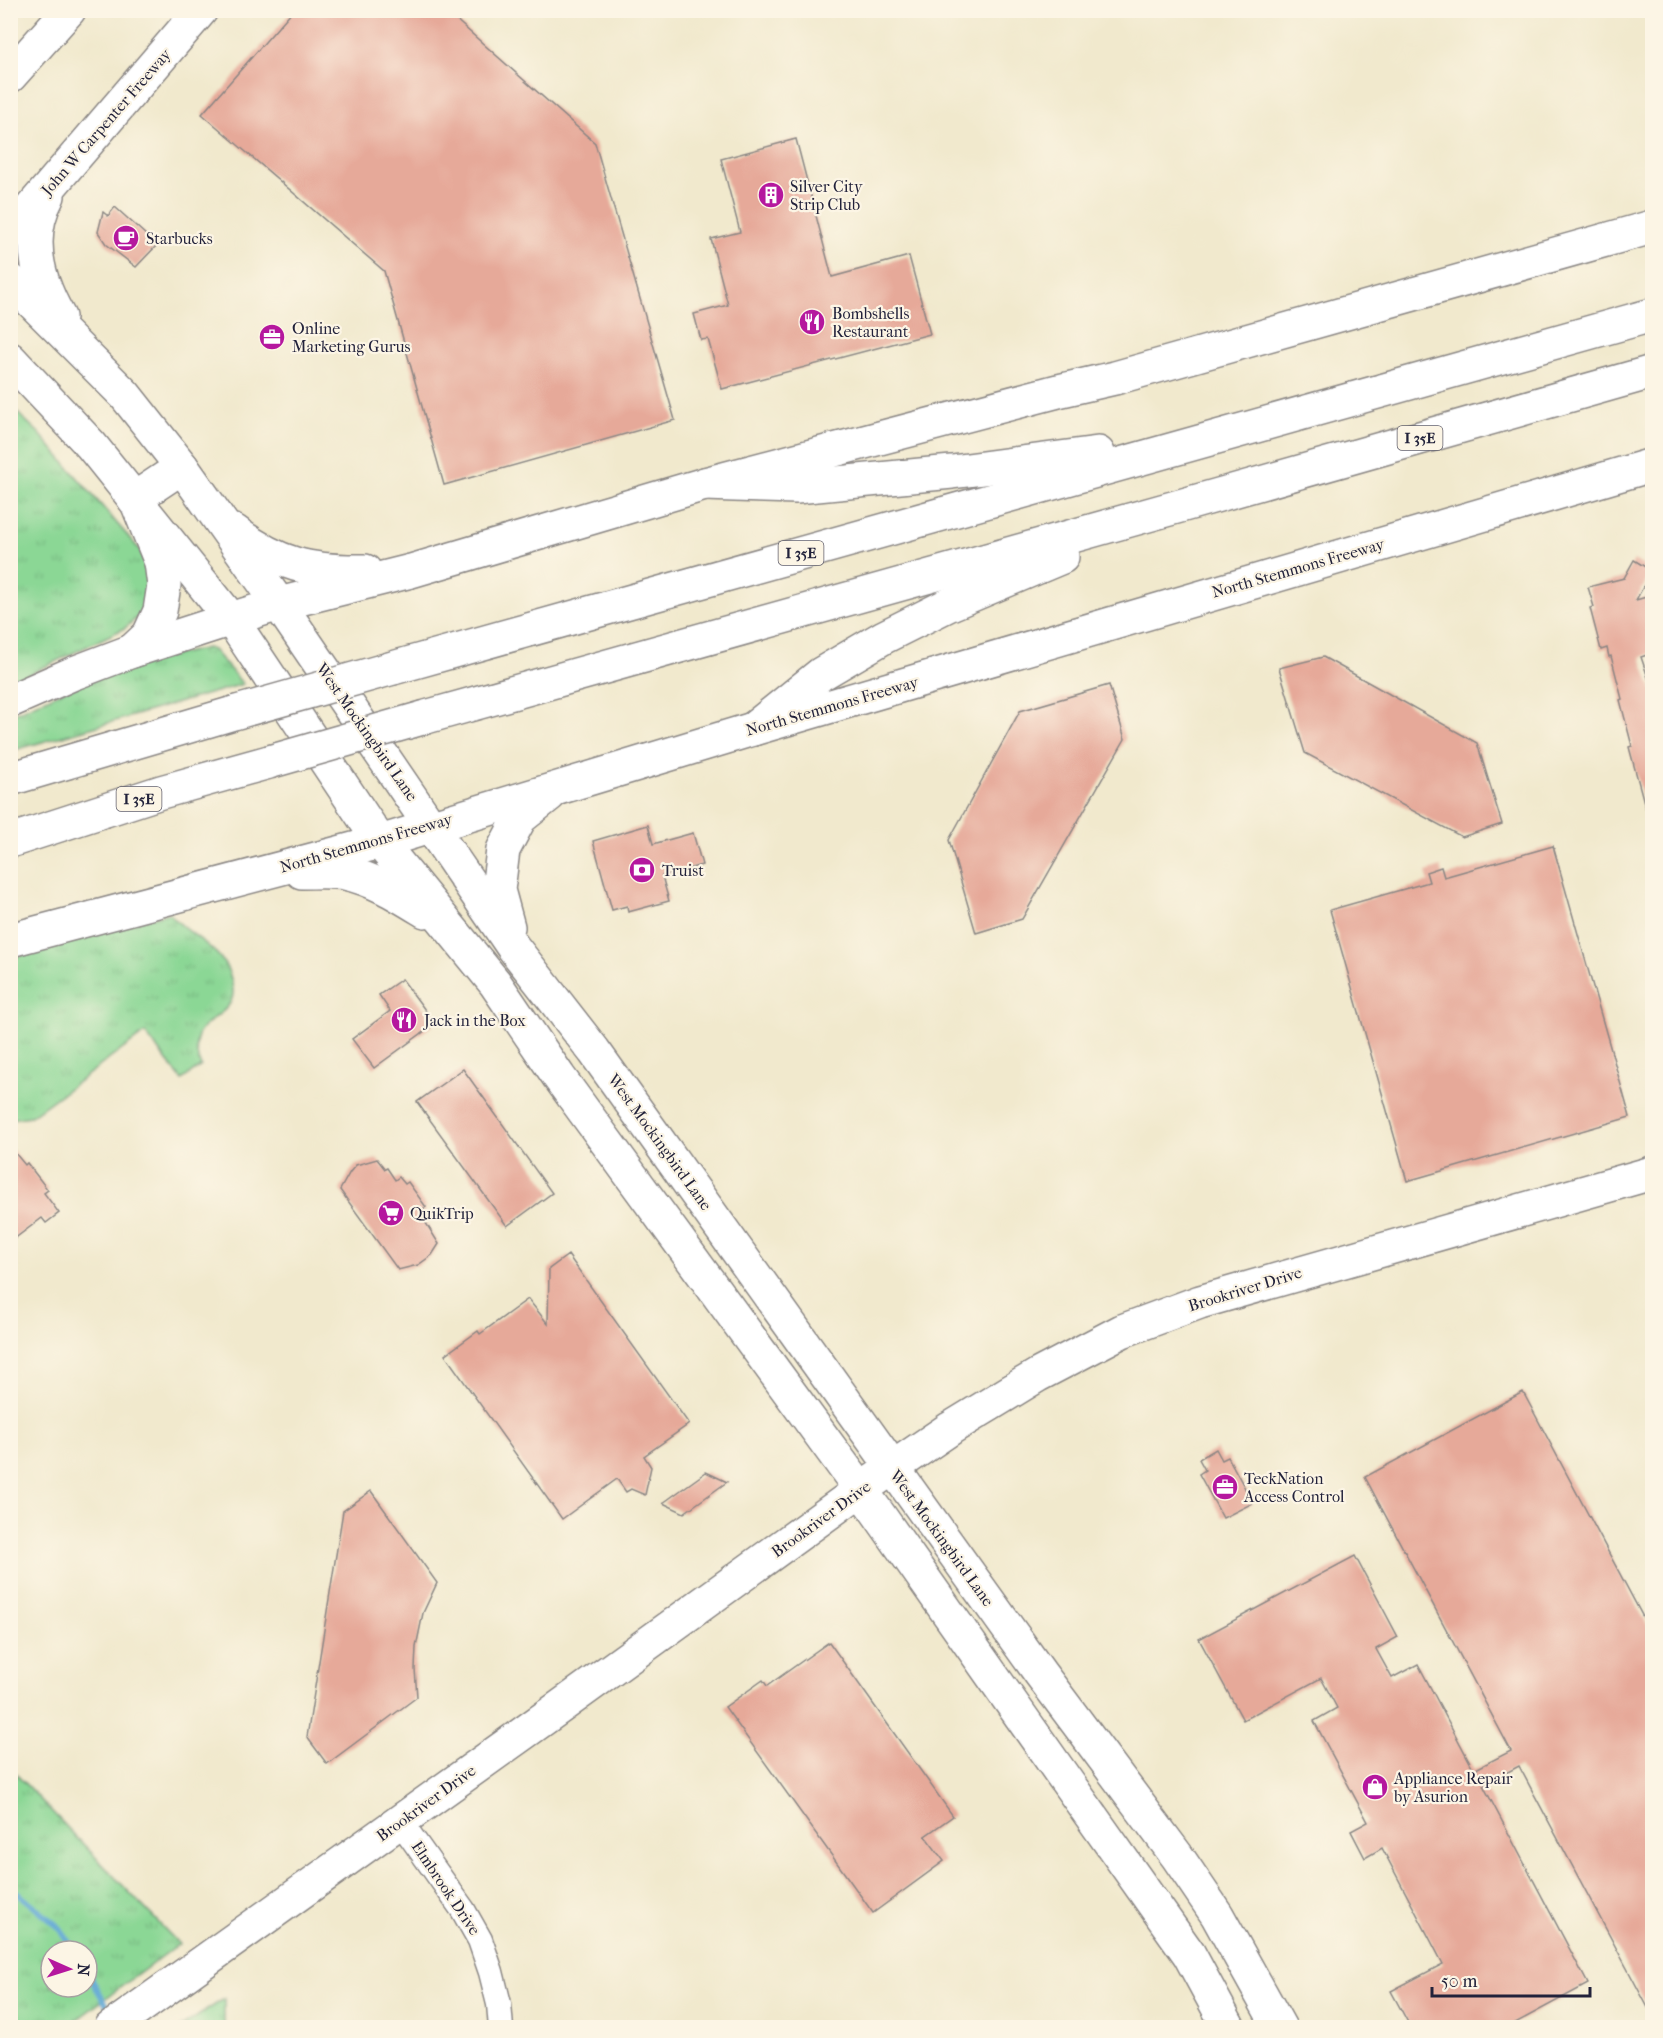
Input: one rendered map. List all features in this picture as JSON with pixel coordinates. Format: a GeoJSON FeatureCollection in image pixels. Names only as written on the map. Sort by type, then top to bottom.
{"type":"FeatureCollection","features":[{"type":"Feature","properties":{"kind":"main road"},"geometry":{"type":"LineString","coordinates":[[10,76],[69,10]]}},
{"type":"Feature","properties":{"kind":"main road","name":"John W Carpenter Freeway"},"geometry":{"type":"LineString","coordinates":[[10,233],[201,10]]}},
{"type":"Feature","properties":{"kind":"main road"},"geometry":{"type":"LineString","coordinates":[[10,201],[27,197],[57,178]]}},
{"type":"Feature","properties":{"kind":"main road"},"geometry":{"type":"LineString","coordinates":[[57,178],[44,203],[36,229],[35,252],[42,280],[57,315],[80,348]]}},
{"type":"Feature","properties":{"kind":"main road"},"geometry":{"type":"LineString","coordinates":[[10,701],[132,651],[279,604],[411,571],[705,484],[1115,378],[1653,227]]}},
{"type":"Feature","properties":{"kind":"main road","name":"West Mockingbird Lane"},"geometry":{"type":"LineString","coordinates":[[10,280],[125,395],[182,467],[212,513],[279,604],[513,946],[594,1052],[1047,1682],[1177,1856],[1217,1915],[1280,2028]]}},
{"type":"Feature","properties":{"kind":"main road","name":"I 35E"},"geometry":{"type":"LineString","coordinates":[[10,779],[237,712],[1653,315]]}},
{"type":"Feature","properties":{"kind":"main road"},"geometry":{"type":"LineString","coordinates":[[10,359],[92,445],[231,619],[380,842],[495,983],[559,1077],[860,1490],[1189,1954],[1229,2028]]}},
{"type":"Feature","properties":{"kind":"main road","name":"I 35E"},"geometry":{"type":"LineString","coordinates":[[10,841],[161,792],[1653,372]]}},
{"type":"Feature","properties":{"kind":"main road"},"geometry":{"type":"LineString","coordinates":[[705,484],[796,488],[952,472],[1210,439]]}},
{"type":"Feature","properties":{"kind":"main road","name":"North Stemmons Freeway"},"geometry":{"type":"LineString","coordinates":[[10,940],[380,842],[753,729],[1653,465]]}},
{"type":"Feature","properties":{"kind":"main road"},"geometry":{"type":"LineString","coordinates":[[136,502],[182,467]]}},
{"type":"Feature","properties":{"kind":"main road"},"geometry":{"type":"LineString","coordinates":[[132,651],[149,635],[160,611],[164,585],[161,562],[136,502]]}},
{"type":"Feature","properties":{"kind":"main road"},"geometry":{"type":"LineString","coordinates":[[753,729],[821,674],[884,637],[948,605],[1187,504]]}},
{"type":"Feature","properties":{"kind":"main road"},"geometry":{"type":"LineString","coordinates":[[212,513],[258,548],[286,562],[326,571],[411,571]]}},
{"type":"Feature","properties":{"kind":"main road"},"geometry":{"type":"LineString","coordinates":[[513,946],[498,891],[503,850],[520,818],[556,789]]}},
{"type":"Feature","properties":{"kind":"main road"},"geometry":{"type":"LineString","coordinates":[[244,877],[305,872],[343,873],[385,887],[441,918]]}},
{"type":"Feature","properties":{"kind":"main road"},"geometry":{"type":"LineString","coordinates":[[559,1077],[594,1052]]}},
{"type":"Feature","properties":{"kind":"main road","name":"Brookriver Drive"},"geometry":{"type":"LineString","coordinates":[[111,2028],[860,1490],[951,1428],[1038,1375],[1122,1331],[1249,1287],[1653,1173]]}},
{"type":"Feature","properties":{"kind":"street","name":"Elmbrook Drive"},"geometry":{"type":"LineString","coordinates":[[400,1821],[463,1910],[480,1940],[494,1983],[501,2028]]}},
{"type":"Feature","properties":{"kind":"green space"},"geometry":{"type":"Polygon","coordinates":[[[10,406],[39,433],[139,549],[149,574],[148,594],[143,612],[125,628],[11,683],[10,406]]]}},
{"type":"Feature","properties":{"kind":"green space"},"geometry":{"type":"Polygon","coordinates":[[[207,648],[213,650],[243,684],[11,751],[10,715],[70,688],[153,660],[207,648]]]}},
{"type":"Feature","properties":{"kind":"green space"},"geometry":{"type":"Polygon","coordinates":[[[169,913],[217,954],[225,964],[233,989],[232,1000],[202,1029],[197,1038],[196,1050],[201,1066],[182,1080],[145,1033],[31,1116],[11,1119],[11,959],[51,944],[169,913]]]}},
{"type":"Feature","properties":{"kind":"green space"},"geometry":{"type":"Polygon","coordinates":[[[11,1769],[179,1944],[67,2027],[11,2027],[11,1769]]]}},
{"type":"Feature","properties":{"kind":"green space"},"geometry":{"type":"Polygon","coordinates":[[[224,1999],[224,2027],[181,2027],[224,1999]]]}},
{"type":"Feature","properties":{"kind":"building"},"geometry":{"type":"Polygon","coordinates":[[[293,10],[445,10],[595,143],[675,420],[444,485],[384,271],[202,114],[293,10]]]}},
{"type":"Feature","properties":{"kind":"building"},"geometry":{"type":"Polygon","coordinates":[[[796,139],[832,277],[909,256],[930,334],[722,389],[708,339],[701,340],[694,314],[728,305],[711,239],[740,232],[721,159],[796,139]]]}},
{"type":"Feature","properties":{"kind":"building","name":"Starbucks"},"geometry":{"type":"Polygon","coordinates":[[[115,207],[157,245],[136,267],[106,244],[98,232],[103,212],[108,216],[115,207]]]}},
{"type":"Feature","properties":{"kind":"building"},"geometry":{"type":"Polygon","coordinates":[[[1634,560],[1652,571],[1636,600],[1653,595],[1653,653],[1641,657],[1653,692],[1653,813],[1647,814],[1629,747],[1632,746],[1611,656],[1609,657],[1607,648],[1601,650],[1590,608],[1594,607],[1588,587],[1624,578],[1634,560]]]}},
{"type":"Feature","properties":{"kind":"building"},"geometry":{"type":"Polygon","coordinates":[[[1323,657],[1477,743],[1502,824],[1462,837],[1305,753],[1279,668],[1323,657]]]}},
{"type":"Feature","properties":{"kind":"building"},"geometry":{"type":"Polygon","coordinates":[[[1109,685],[1125,739],[1022,919],[976,933],[949,840],[1020,711],[1109,685]]]}},
{"type":"Feature","properties":{"kind":"building","name":"Truist"},"geometry":{"type":"Polygon","coordinates":[[[648,825],[653,844],[693,833],[702,865],[662,876],[669,901],[628,912],[627,906],[612,910],[593,841],[648,825]]]}},
{"type":"Feature","properties":{"kind":"building"},"geometry":{"type":"Polygon","coordinates":[[[1553,846],[1630,1117],[1407,1181],[1330,910],[1429,882],[1426,872],[1441,867],[1444,877],[1553,846]]]}},
{"type":"Feature","properties":{"kind":"building","name":"Jack in the Box"},"geometry":{"type":"Polygon","coordinates":[[[402,979],[428,1014],[426,1015],[433,1025],[374,1068],[352,1039],[390,1011],[379,995],[402,979]]]}},
{"type":"Feature","properties":{"kind":"building","name":"QuikTrip"},"geometry":{"type":"Polygon","coordinates":[[[463,1069],[552,1193],[507,1226],[417,1102],[463,1069]]]}},
{"type":"Feature","properties":{"kind":"building"},"geometry":{"type":"Polygon","coordinates":[[[10,1147],[25,1165],[27,1163],[48,1190],[44,1193],[59,1213],[46,1223],[42,1218],[10,1242],[10,1147]]]}},
{"type":"Feature","properties":{"kind":"building","name":"QuikTrip"},"geometry":{"type":"Polygon","coordinates":[[[377,1159],[395,1180],[399,1177],[405,1184],[408,1182],[426,1207],[423,1209],[428,1217],[424,1220],[439,1244],[432,1255],[418,1265],[398,1270],[340,1190],[356,1165],[377,1159]]]}},
{"type":"Feature","properties":{"kind":"building"},"geometry":{"type":"Polygon","coordinates":[[[568,1255],[689,1424],[644,1456],[651,1467],[645,1495],[631,1489],[626,1492],[617,1479],[562,1519],[445,1355],[478,1331],[480,1334],[528,1299],[548,1324],[549,1269],[568,1255]]]}},
{"type":"Feature","properties":{"kind":"building"},"geometry":{"type":"Polygon","coordinates":[[[1523,1392],[1653,1636],[1653,2017],[1519,1766],[1483,1785],[1588,1984],[1506,2028],[1411,2028],[1391,1991],[1443,1964],[1382,1848],[1365,1858],[1351,1831],[1368,1822],[1314,1721],[1337,1708],[1321,1678],[1243,1720],[1199,1639],[1355,1556],[1398,1637],[1376,1649],[1392,1678],[1418,1664],[1474,1770],[1511,1751],[1365,1477],[1523,1392]]]}},
{"type":"Feature","properties":{"kind":"building"},"geometry":{"type":"Polygon","coordinates":[[[1216,1449],[1222,1460],[1228,1457],[1253,1503],[1223,1518],[1199,1474],[1205,1470],[1199,1459],[1216,1449]]]}},
{"type":"Feature","properties":{"kind":"building"},"geometry":{"type":"Polygon","coordinates":[[[706,1472],[727,1482],[684,1513],[663,1503],[706,1472]]]}},
{"type":"Feature","properties":{"kind":"building"},"geometry":{"type":"Polygon","coordinates":[[[371,1491],[437,1583],[423,1613],[416,1647],[417,1697],[327,1764],[307,1737],[343,1511],[371,1491]]]}},
{"type":"Feature","properties":{"kind":"building"},"geometry":{"type":"Polygon","coordinates":[[[829,1642],[953,1816],[925,1836],[944,1861],[873,1913],[725,1707],[763,1680],[767,1686],[829,1642]]]}},
{"type":"Feature","properties":{"kind":"waterway"},"geometry":{"type":"LineString","coordinates":[[10,1887],[60,1928],[67,1939]]}},
{"type":"Feature","properties":{"kind":"waterway"},"geometry":{"type":"LineString","coordinates":[[99,1992],[112,2014]]}},
{"type":"Feature","properties":{"kind":"place","name":"Silver City Strip Club"},"geometry":{"type":"Point","coordinates":[771,195]}},
{"type":"Feature","properties":{"kind":"place","name":"Starbucks"},"geometry":{"type":"Point","coordinates":[126,238]}},
{"type":"Feature","properties":{"kind":"place","name":"Bombshells Restaurant"},"geometry":{"type":"Point","coordinates":[812,322]}},
{"type":"Feature","properties":{"kind":"place","name":"Online Marketing Gurus"},"geometry":{"type":"Point","coordinates":[272,337]}},
{"type":"Feature","properties":{"kind":"place","name":"Truist"},"geometry":{"type":"Point","coordinates":[642,870]}},
{"type":"Feature","properties":{"kind":"place","name":"Jack in the Box"},"geometry":{"type":"Point","coordinates":[404,1020]}},
{"type":"Feature","properties":{"kind":"place","name":"QuikTrip"},"geometry":{"type":"Point","coordinates":[391,1213]}},
{"type":"Feature","properties":{"kind":"place","name":"TeckNation Access Control"},"geometry":{"type":"Point","coordinates":[1225,1487]}},
{"type":"Feature","properties":{"kind":"place","name":"Appliance Repair by Asurion"},"geometry":{"type":"Point","coordinates":[1375,1787]}}]}
